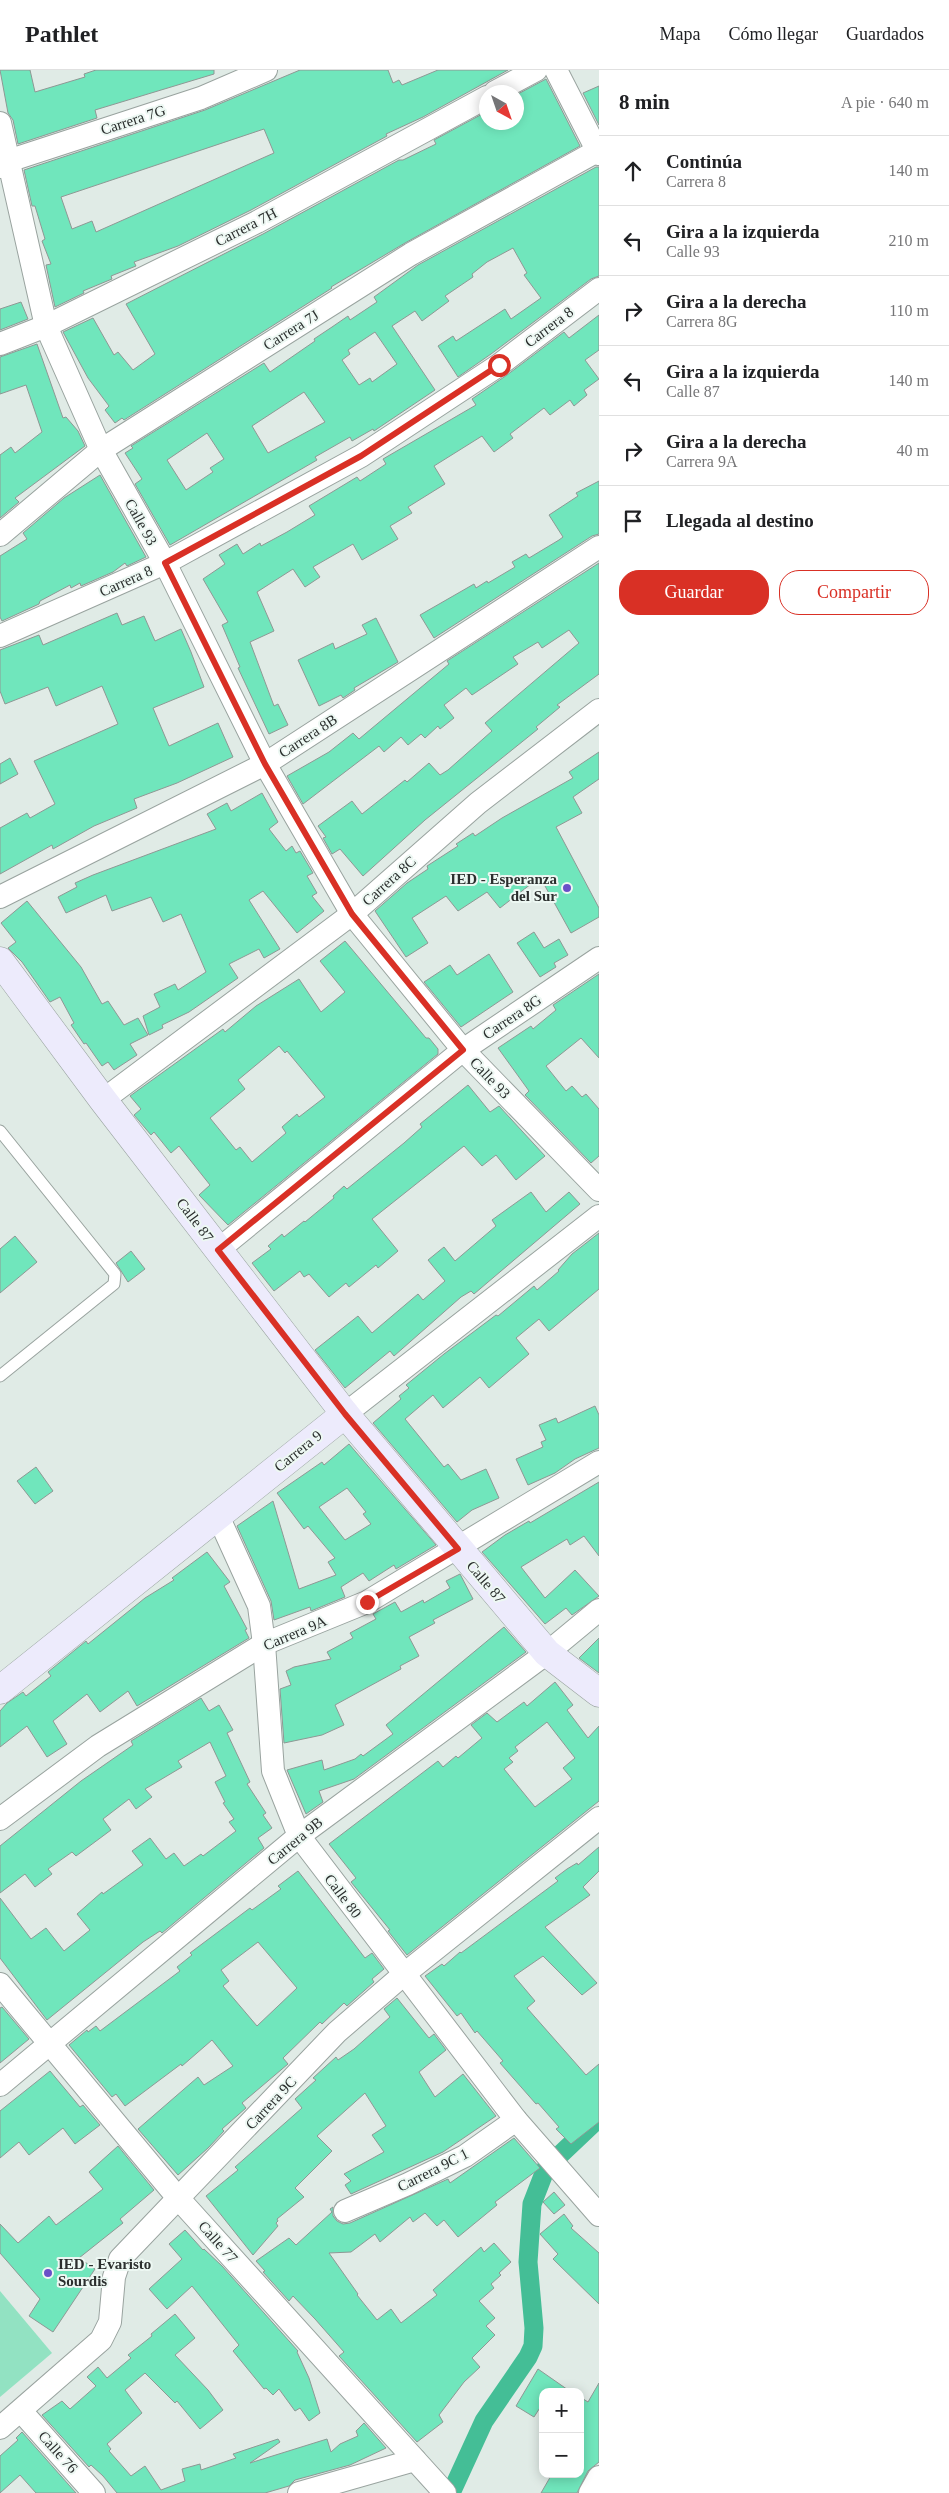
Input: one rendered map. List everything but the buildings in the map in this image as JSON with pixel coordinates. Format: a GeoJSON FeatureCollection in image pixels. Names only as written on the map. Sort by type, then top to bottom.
{"type":"FeatureCollection","features":[{"type":"Feature","properties":{"kind":"street","name":"Carrera 7G"},"geometry":{"type":"LineString","coordinates":[[4,164],[201,98],[266,70]]}},
{"type":"Feature","properties":{"kind":"street"},"geometry":{"type":"LineString","coordinates":[[508,85],[536,70]]}},
{"type":"Feature","properties":{"kind":"street"},"geometry":{"type":"LineString","coordinates":[[556,70],[598,152]]}},
{"type":"Feature","properties":{"kind":"street","name":"Carrera 7H"},"geometry":{"type":"LineString","coordinates":[[0,344],[46,326],[257,222],[479,101]]}},
{"type":"Feature","properties":{"kind":"street","name":"Calle 93"},"geometry":{"type":"LineString","coordinates":[[0,123],[4,164],[46,326],[101,450],[165,563],[265,764],[352,914],[463,1050],[599,1190]]}},
{"type":"Feature","properties":{"kind":"street","name":"Carrera 7J"},"geometry":{"type":"LineString","coordinates":[[0,534],[101,450],[411,254],[598,152]]}},
{"type":"Feature","properties":{"kind":"street","name":"Carrera 8"},"geometry":{"type":"LineString","coordinates":[[0,636],[165,563],[361,456],[499,365],[599,289]]}},
{"type":"Feature","properties":{"kind":"street","name":"Carrera 8B"},"geometry":{"type":"LineString","coordinates":[[0,897],[265,764],[599,547]]}},
{"type":"Feature","properties":{"kind":"street","name":"Carrera 8C"},"geometry":{"type":"LineString","coordinates":[[104,1100],[352,914],[478,803],[599,710]]}},
{"type":"Feature","properties":{"kind":"street","name":"Carrera 8G"},"geometry":{"type":"LineString","coordinates":[[218,1250],[463,1050],[599,958]]}},
{"type":"Feature","properties":{"kind":"street","name":"Calle 87"},"geometry":{"type":"LineString","coordinates":[[0,961],[218,1250],[345,1414],[547,1653],[599,1693]]}},
{"type":"Feature","properties":{"kind":"street","name":"Carrera 9"},"geometry":{"type":"LineString","coordinates":[[0,1690],[345,1414],[599,1216]]}},
{"type":"Feature","properties":{"kind":"street","name":"Carrera 9A"},"geometry":{"type":"LineString","coordinates":[[0,1818],[98,1746],[264,1644],[367,1602],[458,1549],[599,1462]]}},
{"type":"Feature","properties":{"kind":"street","name":"Calle 80"},"geometry":{"type":"LineString","coordinates":[[218,1516],[259,1606],[264,1644],[273,1771],[299,1836],[403,1975],[516,2120],[599,2215]]}},
{"type":"Feature","properties":{"kind":"street","name":"Carrera 9B"},"geometry":{"type":"LineString","coordinates":[[0,2085],[299,1836],[547,1653],[599,1610]]}},
{"type":"Feature","properties":{"kind":"street","name":"Carrera 9C"},"geometry":{"type":"LineString","coordinates":[[0,2428],[101,2340],[110,2322],[114,2277],[120,2259],[337,2032],[403,1975],[599,1818]]}},
{"type":"Feature","properties":{"kind":"street","name":"Calle 77"},"geometry":{"type":"LineString","coordinates":[[0,1984],[178,2198],[444,2492]]}},
{"type":"Feature","properties":{"kind":"street","name":"Carrera 9C 1"},"geometry":{"type":"LineString","coordinates":[[345,2211],[408,2184],[465,2156],[516,2120]]}},
{"type":"Feature","properties":{"kind":"street","name":"Calle 76"},"geometry":{"type":"LineString","coordinates":[[21,2411],[94,2493]]}},
{"type":"Feature","properties":{"kind":"street"},"geometry":{"type":"LineString","coordinates":[[299,2493],[415,2460]]}},
{"type":"Feature","properties":{"kind":"street"},"geometry":{"type":"LineString","coordinates":[[590,2493],[599,2476]]}},
{"type":"Feature","properties":{"kind":"lane"},"geometry":{"type":"LineString","coordinates":[[0,1131],[115,1274],[114,1284],[0,1376]]}},
{"type":"Feature","properties":{"kind":"green space"},"geometry":{"type":"Polygon","coordinates":[[[0,2291],[52,2353],[0,2397],[0,2291]]]}},
{"type":"Feature","properties":{"kind":"waterway"},"geometry":{"type":"LineString","coordinates":[[451,2493],[484,2421],[528,2357],[533,2346],[534,2328],[528,2262],[532,2204],[546,2168],[599,2118]]}},
{"type":"Feature","properties":{"kind":"place","name":"IED - Esperanza del Sur"},"geometry":{"type":"Point","coordinates":[567,888]}},
{"type":"Feature","properties":{"kind":"place","name":"IED - Evaristo Sourdis"},"geometry":{"type":"Point","coordinates":[48,2273]}},
{"type":"Feature","properties":{"kind":"route"},"geometry":{"type":"LineString","coordinates":[[367,1602],[458,1549],[345,1414],[218,1250],[463,1050],[352,914],[265,764],[165,563],[361,456],[499,365]]}}]}
